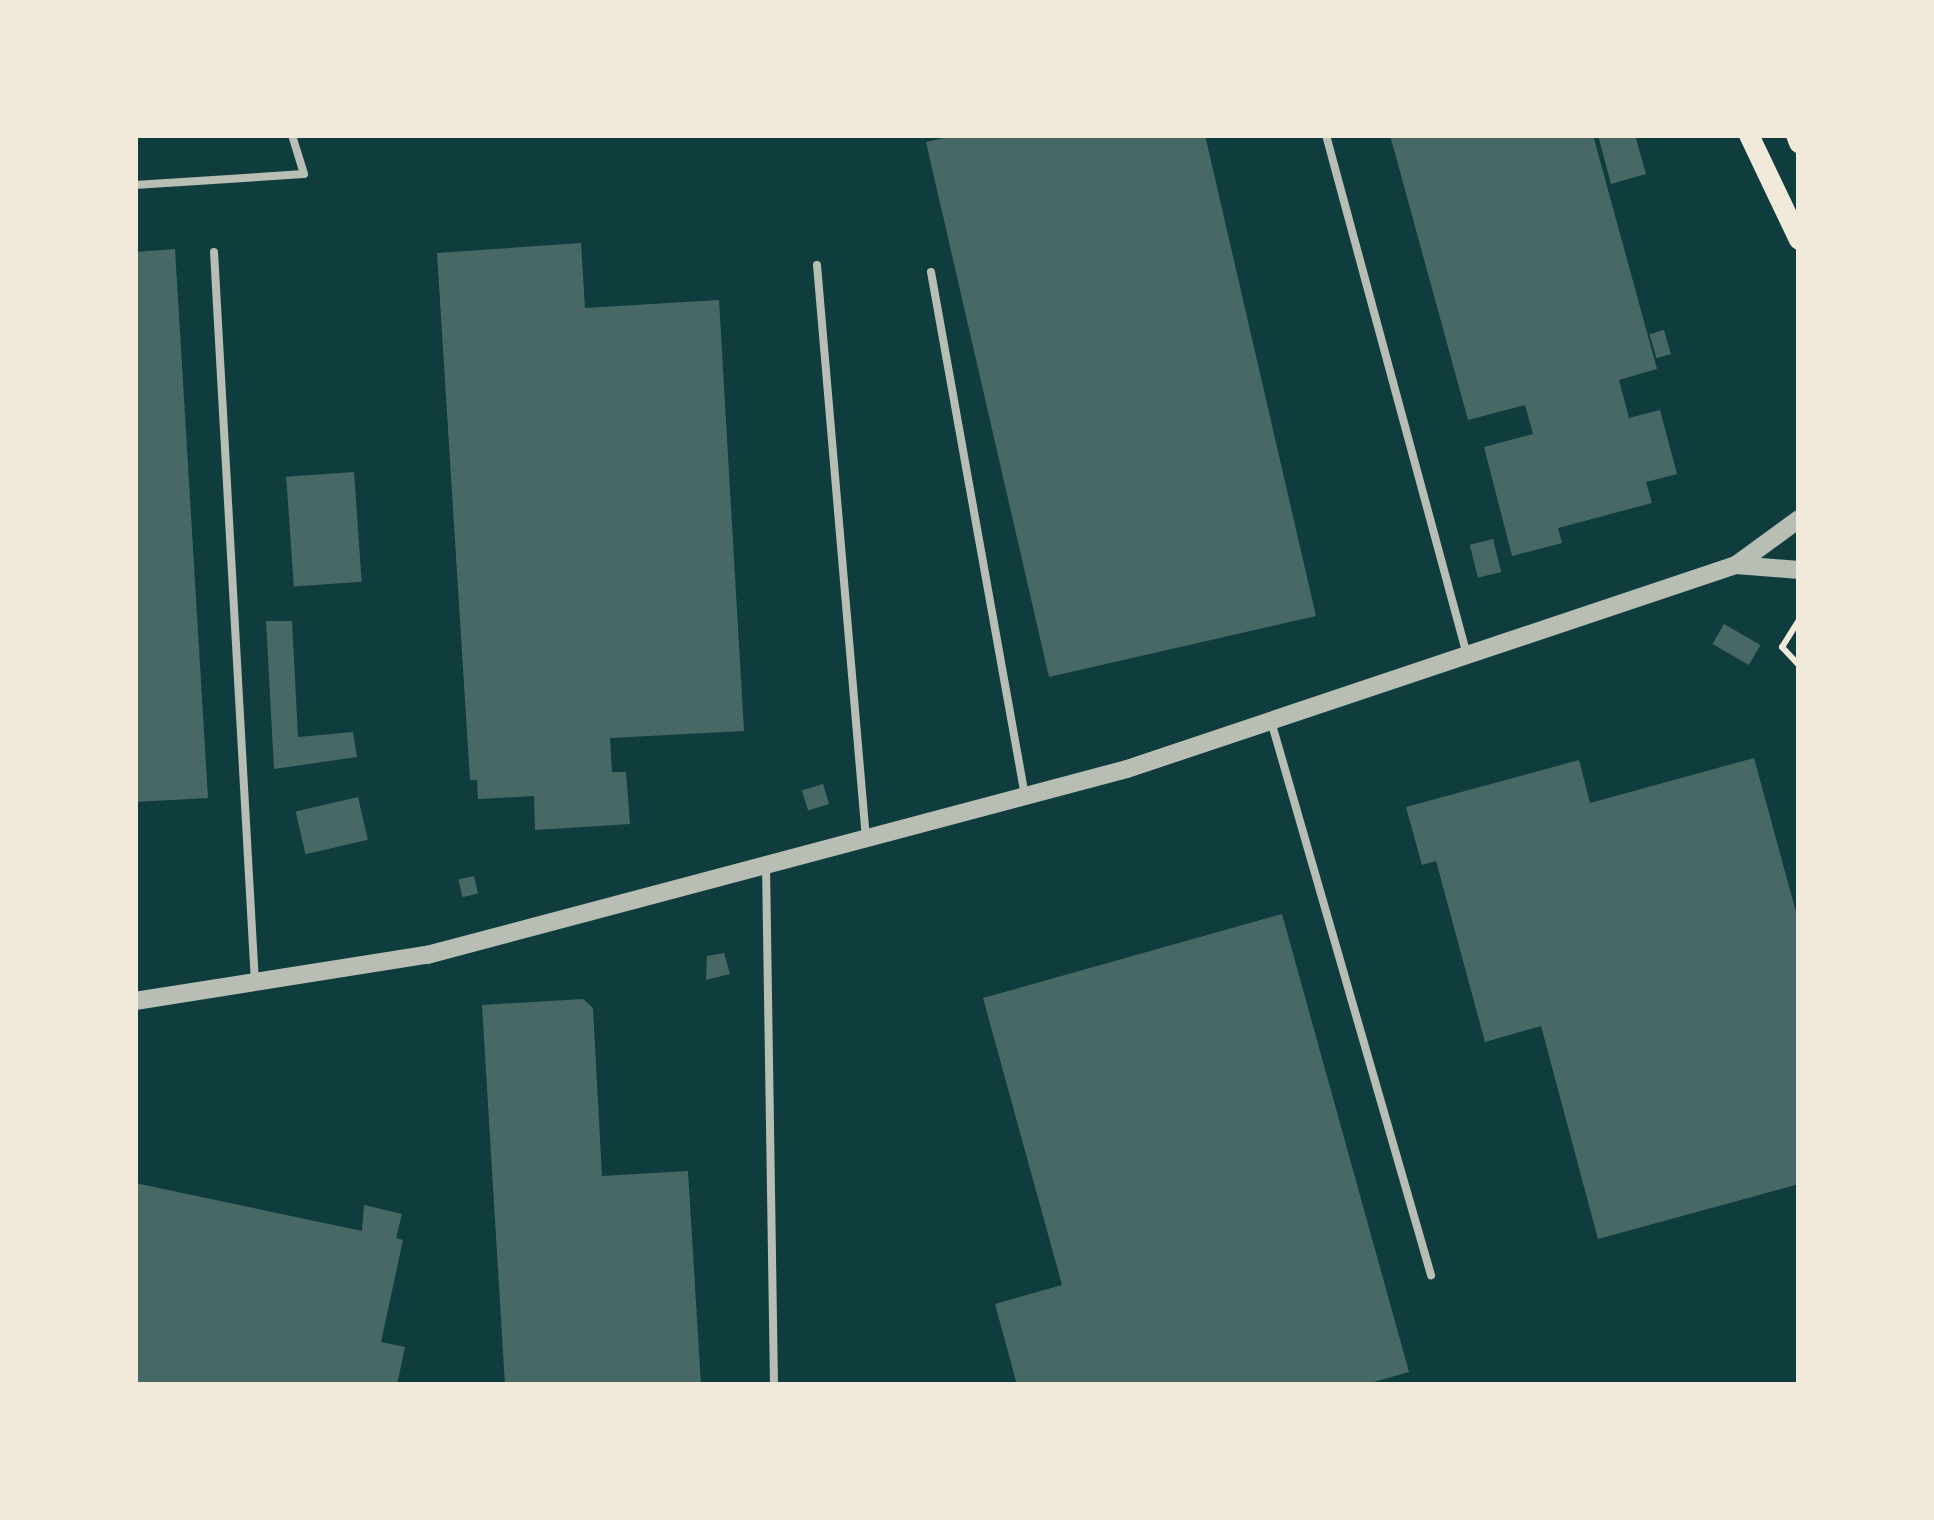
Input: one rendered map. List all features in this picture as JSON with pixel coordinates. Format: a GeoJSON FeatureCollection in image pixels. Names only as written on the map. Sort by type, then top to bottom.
{"type":"FeatureCollection","features":[{"type":"Feature","properties":{"kind":"main road"},"geometry":{"type":"LineString","coordinates":[[1749,135],[1799,240]]}},
{"type":"Feature","properties":{"kind":"main road"},"geometry":{"type":"LineString","coordinates":[[1796,135],[1799,142]]}},
{"type":"Feature","properties":{"kind":"street"},"geometry":{"type":"LineString","coordinates":[[135,1000],[428,955],[1127,769],[1736,565],[1799,518]]}},
{"type":"Feature","properties":{"kind":"street"},"geometry":{"type":"LineString","coordinates":[[1736,565],[1799,570]]}},
{"type":"Feature","properties":{"kind":"lane"},"geometry":{"type":"LineString","coordinates":[[135,185],[304,174],[292,135]]}},
{"type":"Feature","properties":{"kind":"lane"},"geometry":{"type":"LineString","coordinates":[[1326,135],[1467,655]]}},
{"type":"Feature","properties":{"kind":"lane"},"geometry":{"type":"LineString","coordinates":[[214,252],[254,982]]}},
{"type":"Feature","properties":{"kind":"lane"},"geometry":{"type":"LineString","coordinates":[[817,265],[866,838]]}},
{"type":"Feature","properties":{"kind":"lane"},"geometry":{"type":"LineString","coordinates":[[931,272],[1025,796]]}},
{"type":"Feature","properties":{"kind":"lane"},"geometry":{"type":"LineString","coordinates":[[1271,720],[1431,1275]]}},
{"type":"Feature","properties":{"kind":"lane"},"geometry":{"type":"LineString","coordinates":[[766,865],[774,1385]]}},
{"type":"Feature","properties":{"kind":"path"},"geometry":{"type":"LineString","coordinates":[[1799,620],[1782,647],[1799,665]]}},
{"type":"Feature","properties":{"kind":"building"},"geometry":{"type":"Polygon","coordinates":[[[957,135],[1205,135],[1316,616],[1049,677],[926,142],[957,135]]]}},
{"type":"Feature","properties":{"kind":"building"},"geometry":{"type":"Polygon","coordinates":[[[1390,135],[1593,135],[1657,369],[1619,380],[1629,418],[1660,410],[1677,474],[1646,482],[1652,503],[1558,528],[1562,543],[1512,556],[1484,447],[1533,434],[1525,405],[1468,420],[1390,135]]]}},
{"type":"Feature","properties":{"kind":"building"},"geometry":{"type":"Polygon","coordinates":[[[1598,135],[1635,135],[1646,174],[1611,184],[1598,135]]]}},
{"type":"Feature","properties":{"kind":"building"},"geometry":{"type":"Polygon","coordinates":[[[581,243],[585,308],[719,300],[744,731],[610,738],[612,772],[626,772],[630,824],[535,830],[534,796],[478,799],[477,780],[470,780],[437,253],[581,243]]]}},
{"type":"Feature","properties":{"kind":"building"},"geometry":{"type":"Polygon","coordinates":[[[175,249],[208,798],[135,802],[135,252],[175,249]]]}},
{"type":"Feature","properties":{"kind":"building"},"geometry":{"type":"Polygon","coordinates":[[[1664,330],[1671,354],[1656,358],[1650,334],[1664,330]]]}},
{"type":"Feature","properties":{"kind":"building"},"geometry":{"type":"Polygon","coordinates":[[[354,472],[362,582],[294,586],[286,477],[354,472]]]}},
{"type":"Feature","properties":{"kind":"building"},"geometry":{"type":"Polygon","coordinates":[[[1493,539],[1501,572],[1478,578],[1470,545],[1493,539]]]}},
{"type":"Feature","properties":{"kind":"building"},"geometry":{"type":"Polygon","coordinates":[[[266,621],[292,621],[298,737],[353,732],[357,757],[274,769],[266,621]]]}},
{"type":"Feature","properties":{"kind":"building"},"geometry":{"type":"Polygon","coordinates":[[[1724,624],[1760,645],[1749,665],[1712,644],[1724,624]]]}},
{"type":"Feature","properties":{"kind":"building"},"geometry":{"type":"Polygon","coordinates":[[[1754,758],[1799,923],[1799,1184],[1598,1239],[1541,1026],[1485,1042],[1436,861],[1422,865],[1406,807],[1579,760],[1590,803],[1754,758]]]}},
{"type":"Feature","properties":{"kind":"building"},"geometry":{"type":"Polygon","coordinates":[[[823,784],[829,804],[808,811],[802,790],[823,784]]]}},
{"type":"Feature","properties":{"kind":"building"},"geometry":{"type":"Polygon","coordinates":[[[358,797],[368,840],[306,854],[296,811],[358,797]]]}},
{"type":"Feature","properties":{"kind":"building"},"geometry":{"type":"Polygon","coordinates":[[[474,876],[478,894],[462,897],[458,880],[474,876]]]}},
{"type":"Feature","properties":{"kind":"building"},"geometry":{"type":"Polygon","coordinates":[[[1282,914],[1409,1372],[1363,1385],[1017,1385],[995,1304],[1062,1285],[983,998],[1282,914]]]}},
{"type":"Feature","properties":{"kind":"building"},"geometry":{"type":"Polygon","coordinates":[[[724,953],[730,974],[706,980],[707,956],[724,953]]]}},
{"type":"Feature","properties":{"kind":"building"},"geometry":{"type":"Polygon","coordinates":[[[583,999],[593,1008],[602,1176],[688,1171],[701,1385],[505,1385],[482,1005],[583,999]]]}},
{"type":"Feature","properties":{"kind":"building"},"geometry":{"type":"Polygon","coordinates":[[[135,1183],[362,1231],[364,1205],[402,1214],[396,1238],[403,1240],[381,1342],[405,1347],[397,1385],[135,1385],[135,1183]]]}}]}
